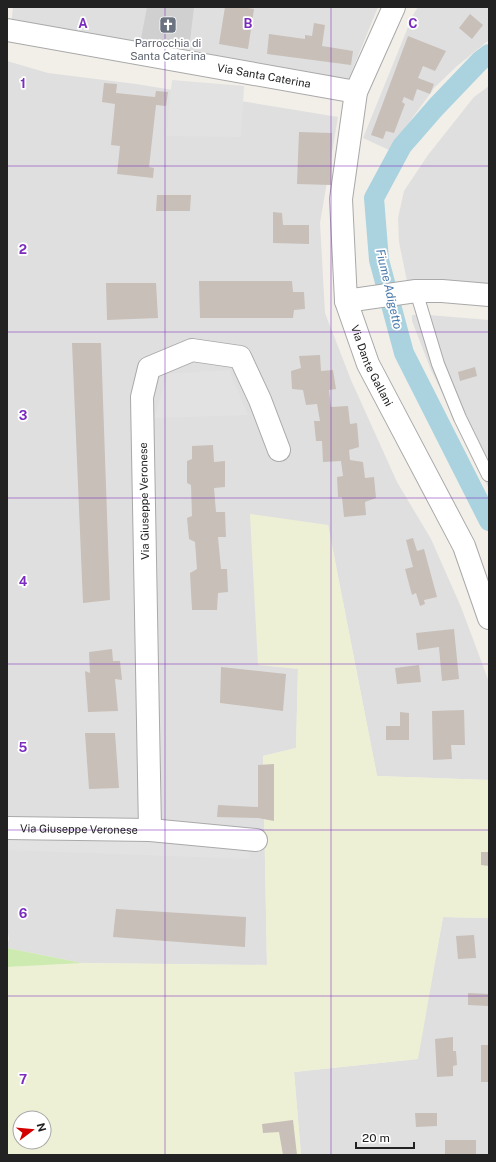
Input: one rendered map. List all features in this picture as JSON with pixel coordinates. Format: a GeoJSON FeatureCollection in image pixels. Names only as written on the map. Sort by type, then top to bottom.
{"type":"FeatureCollection","features":[{"type":"Feature","properties":{"kind":"street","name":"Via Dante Gallani"},"geometry":{"type":"LineString","coordinates":[[394,7],[356,92],[341,198],[351,301],[368,364],[464,546],[489,618]]}},
{"type":"Feature","properties":{"kind":"street","name":"Via Santa Caterina"},"geometry":{"type":"LineString","coordinates":[[7,30],[356,92]]}},
{"type":"Feature","properties":{"kind":"street"},"geometry":{"type":"LineString","coordinates":[[351,301],[412,292],[442,291],[489,295]]}},
{"type":"Feature","properties":{"kind":"street","name":"Via Giuseppe Veronese"},"geometry":{"type":"LineString","coordinates":[[150,830],[142,397],[149,368],[192,350],[240,357],[260,400],[279,450]]}},
{"type":"Feature","properties":{"kind":"street","name":"Via Giuseppe Veronese"},"geometry":{"type":"LineString","coordinates":[[7,828],[150,830],[256,840]]}},
{"type":"Feature","properties":{"kind":"lane"},"geometry":{"type":"LineString","coordinates":[[412,292],[438,364],[460,418],[488,475]]}},
{"type":"Feature","properties":{"kind":"shaded area"},"geometry":{"type":"Polygon","coordinates":[[[13,7],[378,7],[347,83],[11,26],[13,7]]]}},
{"type":"Feature","properties":{"kind":"shaded area","name":"Parrocchia di Santa Caterina"},"geometry":{"type":"Polygon","coordinates":[[[147,7],[194,7],[189,49],[140,44],[147,7]]]}},
{"type":"Feature","properties":{"kind":"shaded area"},"geometry":{"type":"Polygon","coordinates":[[[418,7],[489,7],[489,40],[457,66],[435,87],[389,150],[363,138],[413,15],[418,7]]]}},
{"type":"Feature","properties":{"kind":"shaded area"},"geometry":{"type":"Polygon","coordinates":[[[7,61],[48,73],[136,84],[338,117],[320,223],[325,313],[351,380],[397,482],[431,539],[461,607],[489,682],[489,780],[377,776],[328,525],[298,668],[296,748],[263,756],[267,965],[82,963],[7,948],[9,938],[7,929],[7,61]]]}},
{"type":"Feature","properties":{"kind":"shaded area"},"geometry":{"type":"Polygon","coordinates":[[[172,80],[244,86],[241,137],[166,136],[172,80]]]}},
{"type":"Feature","properties":{"kind":"shaded area"},"geometry":{"type":"Polygon","coordinates":[[[489,86],[489,291],[408,286],[399,242],[398,218],[404,191],[428,155],[474,97],[489,86]]]}},
{"type":"Feature","properties":{"kind":"shaded area"},"geometry":{"type":"Polygon","coordinates":[[[412,315],[489,320],[489,489],[431,370],[412,321],[412,315]]]}},
{"type":"Feature","properties":{"kind":"shaded area"},"geometry":{"type":"Polygon","coordinates":[[[229,370],[248,415],[154,418],[168,374],[229,370]]]}},
{"type":"Feature","properties":{"kind":"shaded area"},"geometry":{"type":"Polygon","coordinates":[[[7,835],[248,843],[250,859],[7,850],[7,835]]]}},
{"type":"Feature","properties":{"kind":"shaded area"},"geometry":{"type":"Polygon","coordinates":[[[443,917],[489,918],[489,1155],[301,1155],[294,1072],[417,1059],[443,917]]]}},
{"type":"Feature","properties":{"kind":"green space"},"geometry":{"type":"Polygon","coordinates":[[[250,514],[328,525],[377,776],[489,780],[489,918],[443,917],[418,1059],[294,1072],[301,1155],[7,1155],[7,967],[82,963],[267,965],[263,756],[296,748],[298,669],[258,665],[250,514]]]}},
{"type":"Feature","properties":{"kind":"green space"},"geometry":{"type":"Polygon","coordinates":[[[7,948],[82,963],[7,967],[7,948]]]}},
{"type":"Feature","properties":{"kind":"building"},"geometry":{"type":"Polygon","coordinates":[[[225,7],[254,9],[248,49],[219,44],[225,7]]]}},
{"type":"Feature","properties":{"kind":"building"},"geometry":{"type":"Polygon","coordinates":[[[470,14],[483,25],[472,39],[459,28],[470,14]]]}},
{"type":"Feature","properties":{"kind":"building"},"geometry":{"type":"Polygon","coordinates":[[[314,23],[325,25],[322,46],[353,51],[351,65],[267,54],[269,34],[305,39],[305,35],[312,36],[314,23]]]}},
{"type":"Feature","properties":{"kind":"building"},"geometry":{"type":"Polygon","coordinates":[[[408,36],[446,51],[435,71],[423,66],[418,78],[434,84],[430,94],[417,89],[413,101],[404,97],[402,102],[405,104],[394,133],[386,131],[383,139],[371,135],[408,36]]]}},
{"type":"Feature","properties":{"kind":"building"},"geometry":{"type":"Polygon","coordinates":[[[104,83],[117,84],[116,93],[155,97],[156,91],[168,92],[166,106],[156,105],[149,167],[154,168],[153,178],[117,174],[120,146],[111,145],[115,104],[102,102],[104,83]]]}},
{"type":"Feature","properties":{"kind":"building"},"geometry":{"type":"Polygon","coordinates":[[[299,132],[332,133],[331,185],[297,184],[299,132]]]}},
{"type":"Feature","properties":{"kind":"building"},"geometry":{"type":"Polygon","coordinates":[[[157,195],[191,195],[190,211],[156,211],[157,195]]]}},
{"type":"Feature","properties":{"kind":"building"},"geometry":{"type":"Polygon","coordinates":[[[273,212],[282,213],[283,225],[309,225],[309,244],[273,243],[273,212]]]}},
{"type":"Feature","properties":{"kind":"building"},"geometry":{"type":"Polygon","coordinates":[[[199,281],[292,281],[293,292],[304,292],[305,309],[294,310],[293,318],[200,318],[199,281]]]}},
{"type":"Feature","properties":{"kind":"building"},"geometry":{"type":"Polygon","coordinates":[[[106,283],[156,283],[158,318],[107,320],[106,283]]]}},
{"type":"Feature","properties":{"kind":"building"},"geometry":{"type":"Polygon","coordinates":[[[72,343],[101,343],[110,600],[83,603],[72,343]]]}},
{"type":"Feature","properties":{"kind":"building"},"geometry":{"type":"Polygon","coordinates":[[[320,355],[321,371],[333,370],[336,389],[329,390],[331,407],[348,406],[350,424],[357,423],[359,447],[349,450],[350,460],[363,462],[365,478],[374,477],[376,498],[365,502],[366,515],[344,517],[342,497],[338,497],[337,477],[343,476],[341,461],[323,462],[322,441],[316,441],[314,421],[320,421],[317,404],[306,405],[303,390],[292,389],[291,371],[301,368],[299,356],[320,355]]]}},
{"type":"Feature","properties":{"kind":"building"},"geometry":{"type":"Polygon","coordinates":[[[475,367],[477,376],[460,381],[458,372],[475,367]]]}},
{"type":"Feature","properties":{"kind":"building"},"geometry":{"type":"Polygon","coordinates":[[[213,445],[214,462],[225,461],[225,487],[214,488],[216,512],[225,512],[226,537],[218,537],[221,569],[227,569],[228,592],[218,593],[217,610],[192,610],[190,573],[197,569],[195,542],[189,539],[187,518],[192,516],[191,485],[187,483],[187,461],[192,459],[192,446],[213,445]]]}},
{"type":"Feature","properties":{"kind":"building"},"geometry":{"type":"Polygon","coordinates":[[[413,538],[417,551],[424,549],[437,597],[424,600],[425,604],[420,606],[416,593],[412,595],[405,569],[413,567],[406,540],[413,538]]]}},
{"type":"Feature","properties":{"kind":"building"},"geometry":{"type":"Polygon","coordinates":[[[454,629],[459,679],[442,681],[439,647],[418,650],[416,633],[454,629]]]}},
{"type":"Feature","properties":{"kind":"building"},"geometry":{"type":"Polygon","coordinates":[[[112,649],[113,661],[120,661],[122,680],[115,679],[118,711],[88,712],[85,671],[90,673],[89,652],[112,649]]]}},
{"type":"Feature","properties":{"kind":"building"},"geometry":{"type":"Polygon","coordinates":[[[419,665],[421,682],[397,684],[395,668],[419,665]]]}},
{"type":"Feature","properties":{"kind":"building"},"geometry":{"type":"Polygon","coordinates":[[[221,667],[286,674],[283,711],[220,703],[221,667]]]}},
{"type":"Feature","properties":{"kind":"building"},"geometry":{"type":"Polygon","coordinates":[[[464,710],[465,745],[451,745],[452,759],[433,760],[432,711],[464,710]]]}},
{"type":"Feature","properties":{"kind":"building"},"geometry":{"type":"Polygon","coordinates":[[[400,712],[409,713],[409,740],[386,740],[386,726],[400,726],[400,712]]]}},
{"type":"Feature","properties":{"kind":"building"},"geometry":{"type":"Polygon","coordinates":[[[85,733],[115,733],[119,788],[89,789],[85,733]]]}},
{"type":"Feature","properties":{"kind":"building"},"geometry":{"type":"Polygon","coordinates":[[[274,764],[274,821],[258,818],[217,817],[218,805],[258,807],[258,765],[274,764]]]}},
{"type":"Feature","properties":{"kind":"building"},"geometry":{"type":"Polygon","coordinates":[[[481,852],[489,852],[489,866],[481,865],[481,852]]]}},
{"type":"Feature","properties":{"kind":"building"},"geometry":{"type":"Polygon","coordinates":[[[116,909],[246,917],[245,947],[113,937],[116,909]]]}},
{"type":"Feature","properties":{"kind":"building"},"geometry":{"type":"Polygon","coordinates":[[[474,935],[476,958],[458,959],[456,936],[474,935]]]}},
{"type":"Feature","properties":{"kind":"building"},"geometry":{"type":"Polygon","coordinates":[[[468,993],[489,994],[489,1006],[468,1005],[468,993]]]}},
{"type":"Feature","properties":{"kind":"building"},"geometry":{"type":"Polygon","coordinates":[[[453,1037],[453,1051],[456,1051],[457,1065],[453,1066],[453,1076],[437,1077],[435,1039],[453,1037]]]}},
{"type":"Feature","properties":{"kind":"building"},"geometry":{"type":"Polygon","coordinates":[[[481,1045],[489,1045],[489,1082],[481,1082],[481,1045]]]}},
{"type":"Feature","properties":{"kind":"building"},"geometry":{"type":"Polygon","coordinates":[[[415,1113],[437,1113],[437,1126],[416,1127],[415,1113]]]}},
{"type":"Feature","properties":{"kind":"building"},"geometry":{"type":"Polygon","coordinates":[[[293,1120],[297,1155],[283,1155],[279,1132],[263,1133],[262,1124],[293,1120]]]}},
{"type":"Feature","properties":{"kind":"building"},"geometry":{"type":"Polygon","coordinates":[[[445,1140],[476,1140],[476,1155],[445,1155],[445,1140]]]}},
{"type":"Feature","properties":{"kind":"waterway","name":"Fiume Adigetto"},"geometry":{"type":"LineString","coordinates":[[489,54],[480,61],[436,107],[402,146],[374,198],[379,260],[404,353],[489,521]]}},
{"type":"Feature","properties":{"kind":"place","name":"Parrocchia di Santa Caterina"},"geometry":{"type":"Point","coordinates":[168,25]}}]}
